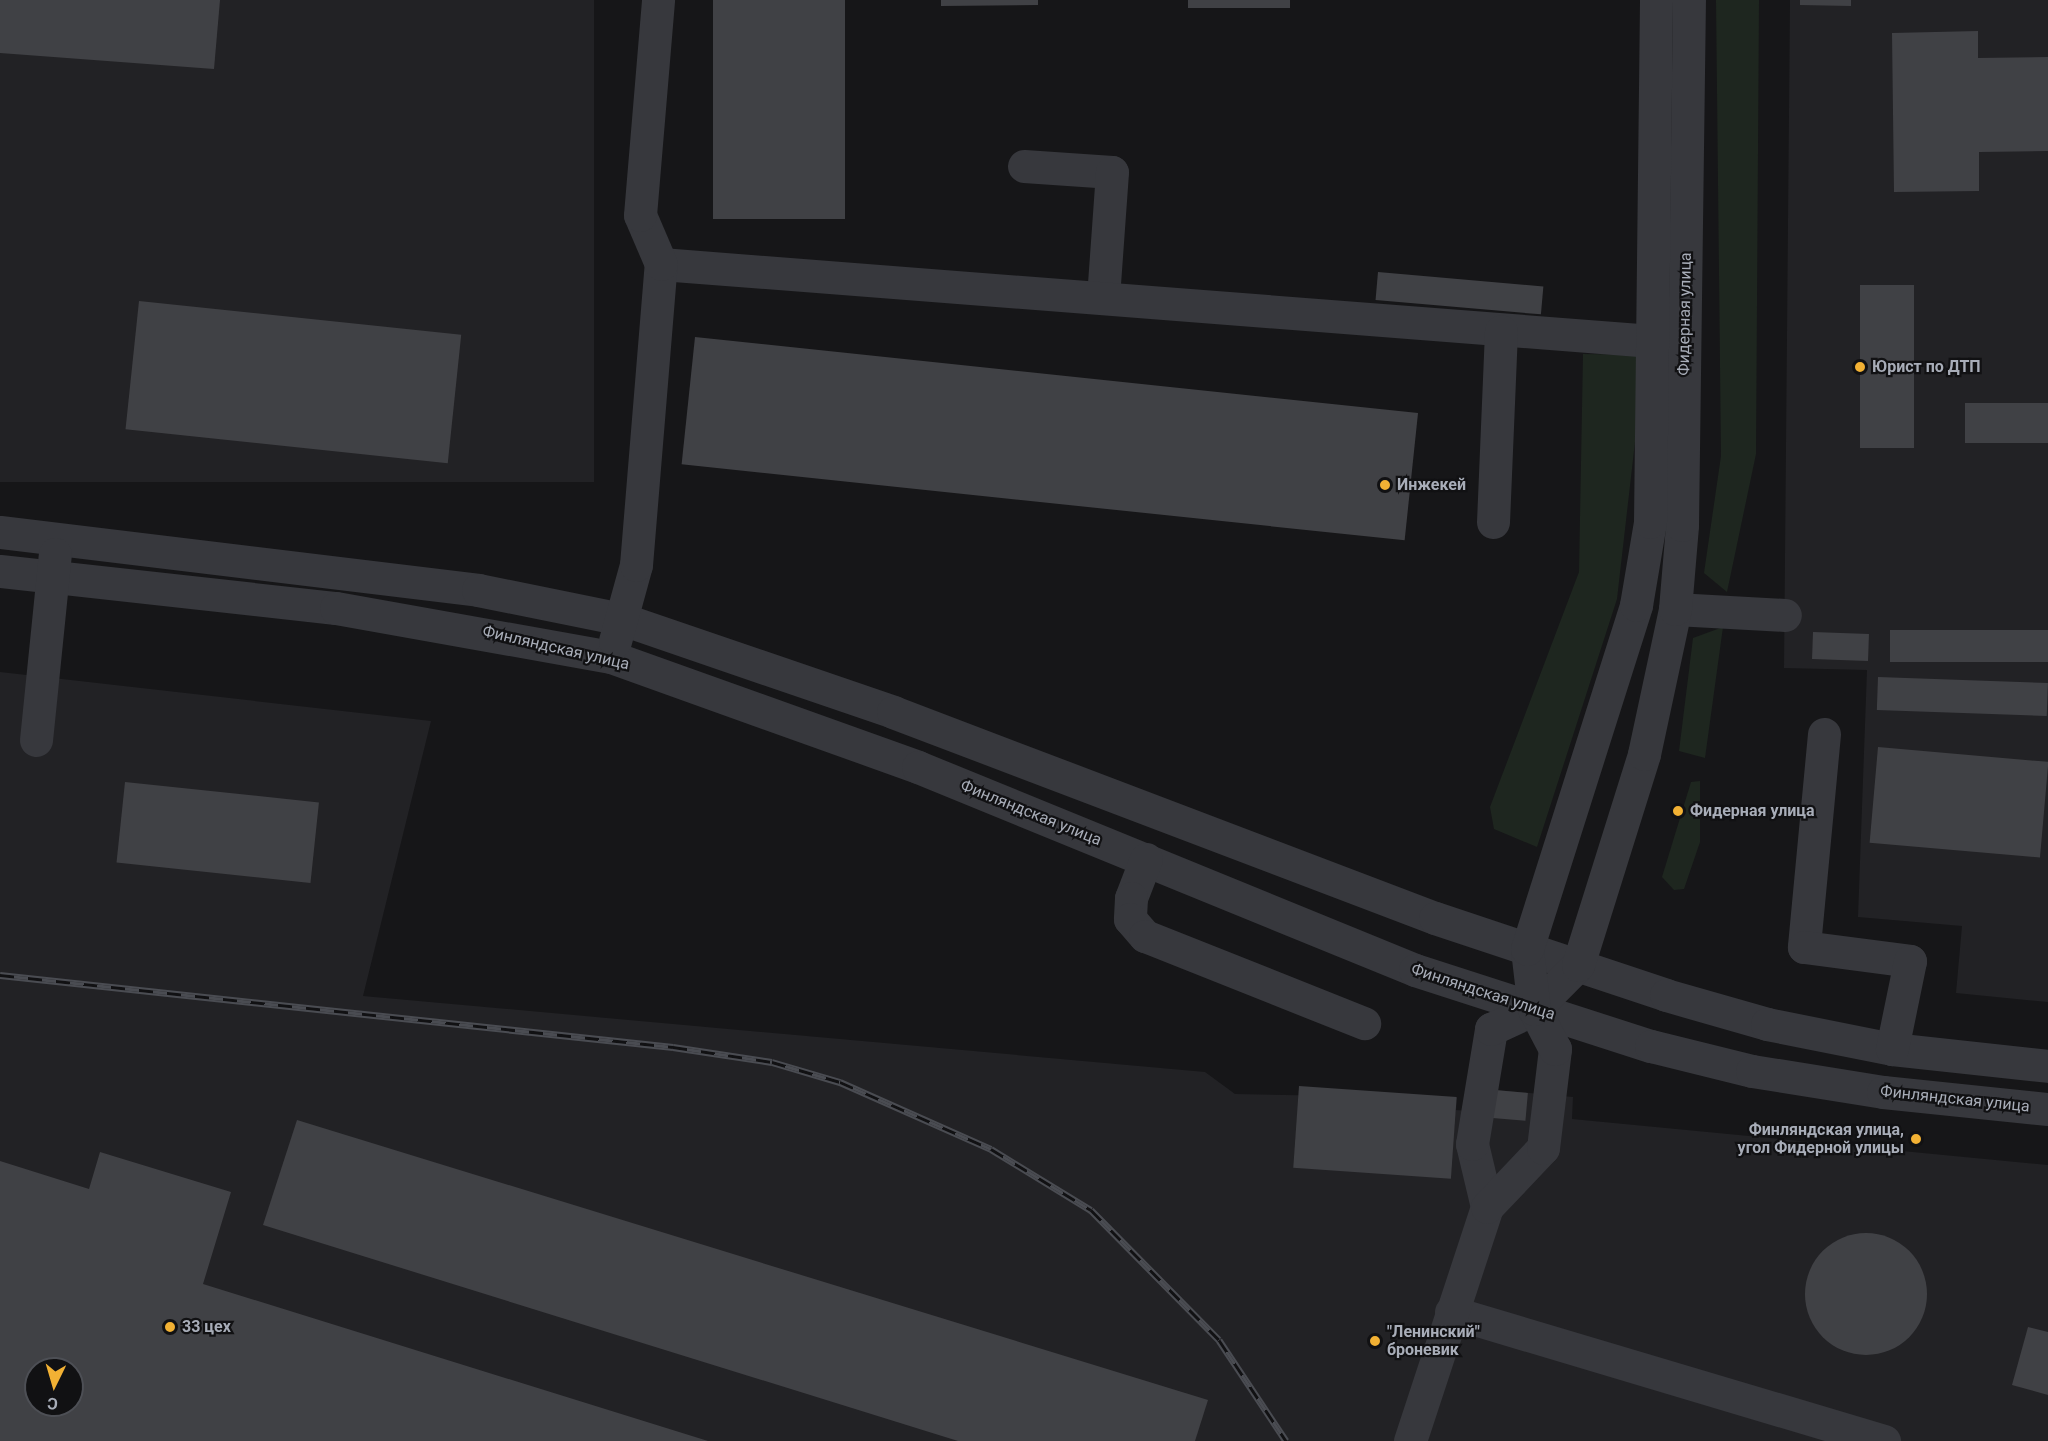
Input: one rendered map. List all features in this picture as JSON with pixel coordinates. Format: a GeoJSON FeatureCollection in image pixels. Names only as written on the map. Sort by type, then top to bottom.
{"type":"FeatureCollection","features":[{"type":"Feature","properties":{"kind":"street"},"geometry":{"type":"LineString","coordinates":[[611,657],[636,565],[661,264],[640,215],[658,0]]}},
{"type":"Feature","properties":{"kind":"street","name":"Фидерная улица"},"geometry":{"type":"LineString","coordinates":[[1534,1009],[1527,949],[1636,605],[1650,522],[1656,0]]}},
{"type":"Feature","properties":{"kind":"street","name":"Фидерная улица"},"geometry":{"type":"LineString","coordinates":[[1534,1009],[1578,965],[1644,754],[1675,609],[1682,525],[1689,0]]}},
{"type":"Feature","properties":{"kind":"street"},"geometry":{"type":"LineString","coordinates":[[1024,166],[1112,172],[1103,298]]}},
{"type":"Feature","properties":{"kind":"street"},"geometry":{"type":"LineString","coordinates":[[661,264],[1652,341]]}},
{"type":"Feature","properties":{"kind":"street"},"geometry":{"type":"LineString","coordinates":[[1492,522],[1501,331]]}},
{"type":"Feature","properties":{"kind":"street"},"geometry":{"type":"LineString","coordinates":[[0,532],[478,590],[621,619],[893,712],[1527,949],[1578,965],[1767,1024],[1892,1049],[2048,1066]]}},
{"type":"Feature","properties":{"kind":"street"},"geometry":{"type":"LineString","coordinates":[[36,740],[56,538]]}},
{"type":"Feature","properties":{"kind":"street","name":"Финляндская улица"},"geometry":{"type":"LineString","coordinates":[[0,571],[336,608],[611,657],[885,755],[1415,970],[1651,1047],[1752,1071],[2048,1109]]}},
{"type":"Feature","properties":{"kind":"street"},"geometry":{"type":"LineString","coordinates":[[1675,609],[1785,615]]}},
{"type":"Feature","properties":{"kind":"street"},"geometry":{"type":"LineString","coordinates":[[1824,734],[1804,947],[1910,961],[1892,1049]]}},
{"type":"Feature","properties":{"kind":"street"},"geometry":{"type":"LineString","coordinates":[[1146,859],[1131,898],[1131,919],[1146,936],[1364,1023]]}},
{"type":"Feature","properties":{"kind":"street"},"geometry":{"type":"LineString","coordinates":[[1410,1441],[1487,1208],[1543,1148],[1555,1049],[1534,1009],[1491,1029],[1484,1058],[1472,1144],[1487,1208]]}},
{"type":"Feature","properties":{"kind":"street"},"geometry":{"type":"LineString","coordinates":[[1451,1312],[1884,1441]]}},
{"type":"Feature","properties":{"kind":"shaded area"},"geometry":{"type":"Polygon","coordinates":[[[0,0],[594,0],[594,482],[0,482],[0,0]]]}},
{"type":"Feature","properties":{"kind":"shaded area"},"geometry":{"type":"Polygon","coordinates":[[[1716,0],[1759,0],[1756,454],[1727,592],[1704,573],[1721,456],[1716,0]]]}},
{"type":"Feature","properties":{"kind":"shaded area"},"geometry":{"type":"Polygon","coordinates":[[[1790,0],[2048,0],[2048,1002],[1956,993],[1962,926],[1858,917],[1867,670],[1784,668],[1790,0]]]}},
{"type":"Feature","properties":{"kind":"shaded area"},"geometry":{"type":"Polygon","coordinates":[[[1583,354],[1645,355],[1617,599],[1537,847],[1494,829],[1490,807],[1579,572],[1583,354]]]}},
{"type":"Feature","properties":{"kind":"shaded area"},"geometry":{"type":"Polygon","coordinates":[[[1723,627],[1705,758],[1679,751],[1693,638],[1723,627]]]}},
{"type":"Feature","properties":{"kind":"shaded area"},"geometry":{"type":"Polygon","coordinates":[[[0,672],[431,721],[363,996],[1205,1072],[1235,1094],[1457,1098],[1456,1110],[1492,1113],[1495,1090],[1573,1097],[1572,1119],[2048,1165],[2048,1441],[0,1441],[0,672]]]}},
{"type":"Feature","properties":{"kind":"shaded area"},"geometry":{"type":"Polygon","coordinates":[[[1700,781],[1700,842],[1684,889],[1674,890],[1662,877],[1691,782],[1700,781]]]}},
{"type":"Feature","properties":{"kind":"building"},"geometry":{"type":"Polygon","coordinates":[[[0,0],[220,0],[214,69],[0,53],[0,0]]]}},
{"type":"Feature","properties":{"kind":"building"},"geometry":{"type":"Polygon","coordinates":[[[713,0],[845,0],[845,219],[713,219],[713,0]]]}},
{"type":"Feature","properties":{"kind":"building"},"geometry":{"type":"Polygon","coordinates":[[[941,0],[1038,0],[1038,5],[941,6],[941,0]]]}},
{"type":"Feature","properties":{"kind":"building"},"geometry":{"type":"Polygon","coordinates":[[[1188,0],[1290,0],[1290,8],[1188,8],[1188,0]]]}},
{"type":"Feature","properties":{"kind":"building"},"geometry":{"type":"Polygon","coordinates":[[[1800,0],[1851,0],[1851,6],[1800,5],[1800,0]]]}},
{"type":"Feature","properties":{"kind":"building"},"geometry":{"type":"Polygon","coordinates":[[[1978,31],[1978,58],[2048,57],[2048,151],[1979,152],[1979,191],[1894,192],[1892,33],[1978,31]]]}},
{"type":"Feature","properties":{"kind":"building"},"geometry":{"type":"Polygon","coordinates":[[[1378,272],[1543,286],[1541,314],[1376,300],[1378,272]]]}},
{"type":"Feature","properties":{"kind":"building"},"geometry":{"type":"Polygon","coordinates":[[[1860,285],[1914,285],[1914,448],[1860,448],[1860,285]]]}},
{"type":"Feature","properties":{"kind":"building"},"geometry":{"type":"Polygon","coordinates":[[[139,301],[461,335],[448,463],[126,429],[139,301]]]}},
{"type":"Feature","properties":{"kind":"building"},"geometry":{"type":"Polygon","coordinates":[[[695,337],[1418,413],[1405,540],[682,464],[695,337]]]}},
{"type":"Feature","properties":{"kind":"building"},"geometry":{"type":"Polygon","coordinates":[[[1965,403],[2048,403],[2048,443],[1965,443],[1965,403]]]}},
{"type":"Feature","properties":{"kind":"building"},"geometry":{"type":"Polygon","coordinates":[[[1890,630],[2048,630],[2048,662],[1890,662],[1890,630]]]}},
{"type":"Feature","properties":{"kind":"building"},"geometry":{"type":"Polygon","coordinates":[[[1813,632],[1869,634],[1868,661],[1812,659],[1813,632]]]}},
{"type":"Feature","properties":{"kind":"building"},"geometry":{"type":"Polygon","coordinates":[[[1878,677],[2048,683],[2047,716],[1877,710],[1878,677]]]}},
{"type":"Feature","properties":{"kind":"building"},"geometry":{"type":"Polygon","coordinates":[[[1878,747],[2048,762],[2040,858],[1870,843],[1878,747]]]}},
{"type":"Feature","properties":{"kind":"building"},"geometry":{"type":"Polygon","coordinates":[[[125,782],[319,802],[310,883],[117,863],[125,782]]]}},
{"type":"Feature","properties":{"kind":"building"},"geometry":{"type":"Polygon","coordinates":[[[1299,1086],[1457,1097],[1451,1179],[1293,1168],[1299,1086]]]}},
{"type":"Feature","properties":{"kind":"building"},"geometry":{"type":"Polygon","coordinates":[[[1495,1090],[1528,1093],[1525,1121],[1493,1118],[1495,1090]]]}},
{"type":"Feature","properties":{"kind":"building"},"geometry":{"type":"Polygon","coordinates":[[[297,1120],[1208,1400],[1195,1441],[958,1441],[263,1225],[297,1120]]]}},
{"type":"Feature","properties":{"kind":"building","name":"33 цех"},"geometry":{"type":"Polygon","coordinates":[[[100,1152],[231,1192],[203,1284],[708,1441],[0,1441],[0,1161],[89,1189],[100,1152]]]}},
{"type":"Feature","properties":{"kind":"building"},"geometry":{"type":"Polygon","coordinates":[[[1866,1233],[1889,1238],[1909,1251],[1922,1271],[1927,1294],[1922,1317],[1909,1337],[1889,1350],[1866,1355],[1843,1350],[1823,1337],[1810,1317],[1805,1294],[1810,1271],[1823,1251],[1843,1238],[1866,1233]]]}},
{"type":"Feature","properties":{"kind":"building"},"geometry":{"type":"Polygon","coordinates":[[[2028,1327],[2048,1332],[2048,1395],[2012,1385],[2028,1327]]]}},
{"type":"Feature","properties":{"kind":"railway"},"geometry":{"type":"LineString","coordinates":[[0,975],[673,1047],[772,1062],[840,1082],[991,1149],[1091,1210],[1219,1340],[1286,1441]]}},
{"type":"Feature","properties":{"kind":"place","name":"Юрист по ДТП"},"geometry":{"type":"Point","coordinates":[1860,367]}},
{"type":"Feature","properties":{"kind":"place","name":"Инжекей"},"geometry":{"type":"Point","coordinates":[1385,485]}},
{"type":"Feature","properties":{"kind":"place","name":"Фидерная улица"},"geometry":{"type":"Point","coordinates":[1678,811]}},
{"type":"Feature","properties":{"kind":"place","name":"Финляндская улица, угол Фидерной улицы"},"geometry":{"type":"Point","coordinates":[1916,1139]}},
{"type":"Feature","properties":{"kind":"place","name":"33 цех"},"geometry":{"type":"Point","coordinates":[170,1327]}},
{"type":"Feature","properties":{"kind":"place","name":"\"Ленинский\" броневик"},"geometry":{"type":"Point","coordinates":[1375,1341]}}]}
